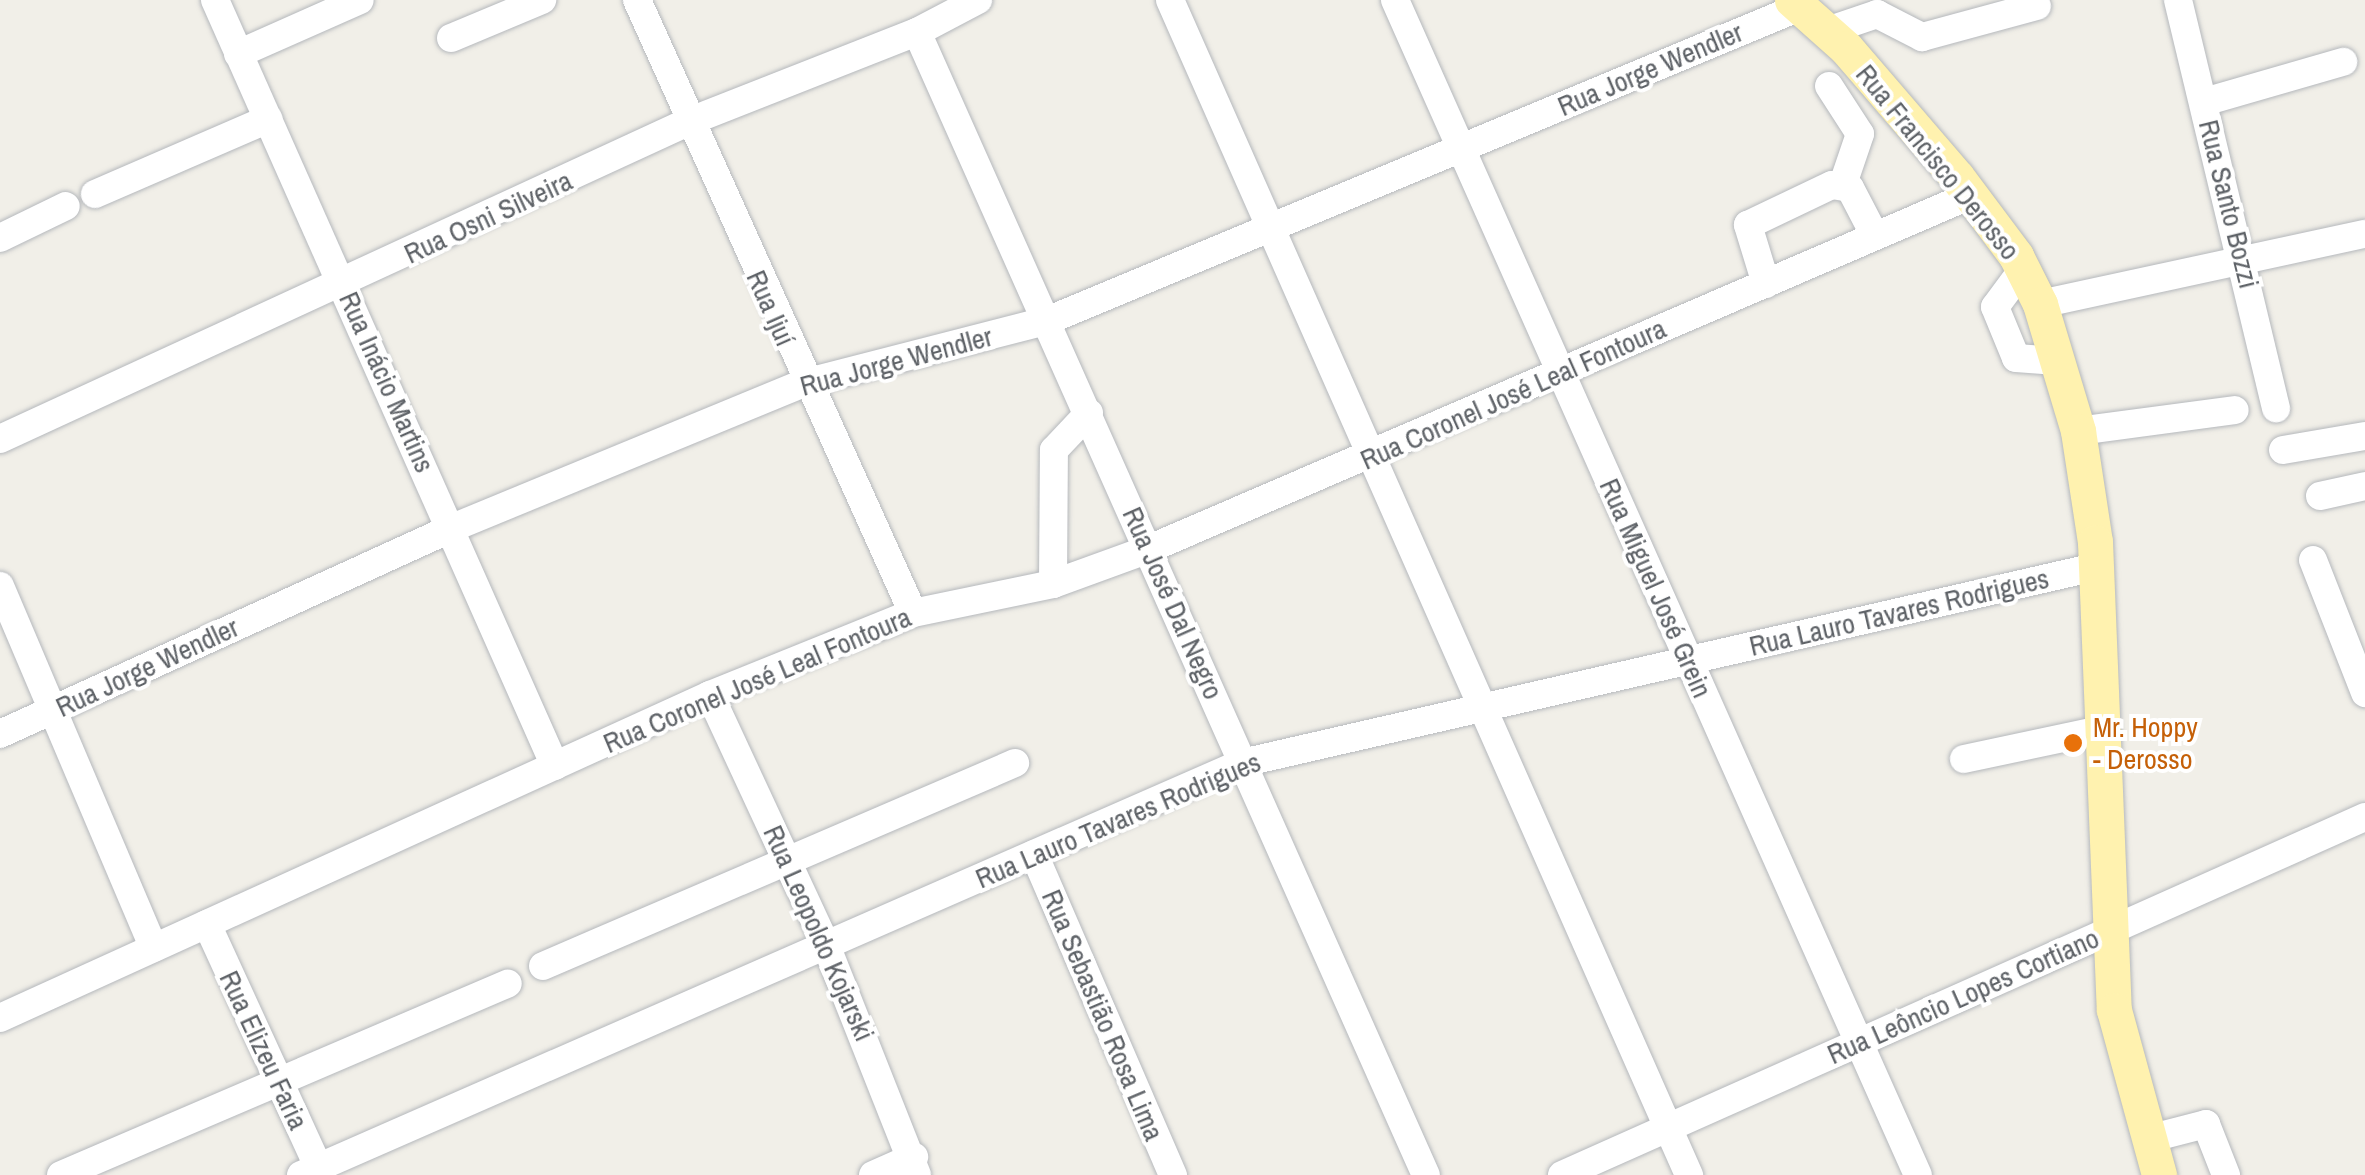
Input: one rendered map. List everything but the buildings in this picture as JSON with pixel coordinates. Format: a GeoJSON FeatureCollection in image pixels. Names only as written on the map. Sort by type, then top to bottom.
{"type":"FeatureCollection","features":[{"type":"Feature","properties":{"kind":"main road","name":"Rua Francisco Derosso"},"geometry":{"type":"LineString","coordinates":[[1796,4],[1828,31],[1971,196],[2023,269],[2040,304],[2078,432],[2095,566],[2114,1010],[2160,1175]]}},
{"type":"Feature","properties":{"kind":"street","name":"Rua Inácio Martins"},"geometry":{"type":"LineString","coordinates":[[215,0],[555,766]]}},
{"type":"Feature","properties":{"kind":"street"},"geometry":{"type":"LineString","coordinates":[[238,54],[360,0]]}},
{"type":"Feature","properties":{"kind":"street"},"geometry":{"type":"LineString","coordinates":[[451,38],[542,0]]}},
{"type":"Feature","properties":{"kind":"street","name":"Rua Ijuí"},"geometry":{"type":"LineString","coordinates":[[638,0],[804,383],[913,613]]}},
{"type":"Feature","properties":{"kind":"street","name":"Rua Osni Silveira"},"geometry":{"type":"LineString","coordinates":[[0,438],[343,285],[688,122],[917,32],[978,0]]}},
{"type":"Feature","properties":{"kind":"street","name":"Rua Miguel José Grein"},"geometry":{"type":"LineString","coordinates":[[1394,0],[1859,1042],[1912,1173]]}},
{"type":"Feature","properties":{"kind":"street","name":"Rua Santo Bozzi"},"geometry":{"type":"LineString","coordinates":[[2178,0],[2244,260],[2276,408]]}},
{"type":"Feature","properties":{"kind":"street"},"geometry":{"type":"LineString","coordinates":[[1171,1],[1369,458],[1689,1175]]}},
{"type":"Feature","properties":{"kind":"street","name":"Rua Jorge Wendler"},"geometry":{"type":"LineString","coordinates":[[0,734],[452,528],[804,383],[1049,320],[1796,4]]}},
{"type":"Feature","properties":{"kind":"street"},"geometry":{"type":"LineString","coordinates":[[1828,31],[1877,14],[1922,37],[2038,6]]}},
{"type":"Feature","properties":{"kind":"street","name":"Rua José Dal Negro"},"geometry":{"type":"LineString","coordinates":[[917,32],[1049,320],[1426,1175]]}},
{"type":"Feature","properties":{"kind":"street"},"geometry":{"type":"LineString","coordinates":[[2204,102],[2343,62]]}},
{"type":"Feature","properties":{"kind":"street"},"geometry":{"type":"LineString","coordinates":[[1766,284],[1748,225],[1843,184],[1860,134],[1829,86]]}},
{"type":"Feature","properties":{"kind":"street"},"geometry":{"type":"LineString","coordinates":[[94,194],[268,119]]}},
{"type":"Feature","properties":{"kind":"street"},"geometry":{"type":"LineString","coordinates":[[1843,184],[1875,236]]}},
{"type":"Feature","properties":{"kind":"street","name":"Rua Coronel José Leal Fontoura"},"geometry":{"type":"LineString","coordinates":[[0,1018],[710,695],[913,613],[1053,584],[1149,550],[1971,196]]}},
{"type":"Feature","properties":{"kind":"street"},"geometry":{"type":"LineString","coordinates":[[0,238],[66,206]]}},
{"type":"Feature","properties":{"kind":"street"},"geometry":{"type":"LineString","coordinates":[[2040,304],[2365,234]]}},
{"type":"Feature","properties":{"kind":"street"},"geometry":{"type":"LineString","coordinates":[[2023,269],[1996,307],[2016,358],[2057,362]]}},
{"type":"Feature","properties":{"kind":"street"},"geometry":{"type":"LineString","coordinates":[[2078,432],[2234,410]]}},
{"type":"Feature","properties":{"kind":"street"},"geometry":{"type":"LineString","coordinates":[[1053,584],[1054,450],[1090,413]]}},
{"type":"Feature","properties":{"kind":"street"},"geometry":{"type":"LineString","coordinates":[[2283,450],[2365,436]]}},
{"type":"Feature","properties":{"kind":"street"},"geometry":{"type":"LineString","coordinates":[[2320,496],[2365,486]]}},
{"type":"Feature","properties":{"kind":"street"},"geometry":{"type":"LineString","coordinates":[[2313,560],[2365,693]]}},
{"type":"Feature","properties":{"kind":"street","name":"Rua Lauro Tavares Rodrigues"},"geometry":{"type":"LineString","coordinates":[[314,1172],[1242,763],[2095,566]]}},
{"type":"Feature","properties":{"kind":"street"},"geometry":{"type":"LineString","coordinates":[[0,586],[154,948]]}},
{"type":"Feature","properties":{"kind":"street","name":"Rua Leopoldo Kojarski"},"geometry":{"type":"LineString","coordinates":[[710,695],[826,945],[916,1166]]}},
{"type":"Feature","properties":{"kind":"street"},"geometry":{"type":"LineString","coordinates":[[1964,759],[2100,730]]}},
{"type":"Feature","properties":{"kind":"street"},"geometry":{"type":"LineString","coordinates":[[543,966],[786,858],[1015,763]]}},
{"type":"Feature","properties":{"kind":"street","name":"Rua Leôncio Lopes Cortiano"},"geometry":{"type":"LineString","coordinates":[[1562,1175],[2365,818]]}},
{"type":"Feature","properties":{"kind":"street","name":"Rua Sebastião Rosa Lima"},"geometry":{"type":"LineString","coordinates":[[1034,854],[1173,1175]]}},
{"type":"Feature","properties":{"kind":"street","name":"Rua Elizeu Faria"},"geometry":{"type":"LineString","coordinates":[[207,924],[280,1082],[314,1172]]}},
{"type":"Feature","properties":{"kind":"street"},"geometry":{"type":"LineString","coordinates":[[62,1175],[508,983]]}},
{"type":"Feature","properties":{"kind":"street"},"geometry":{"type":"LineString","coordinates":[[2148,1139],[2206,1124],[2222,1174]]}},
{"type":"Feature","properties":{"kind":"street"},"geometry":{"type":"LineString","coordinates":[[873,1175],[916,1166]]}},
{"type":"Feature","properties":{"kind":"place","name":"Mr. Hoppy - Derosso"},"geometry":{"type":"Point","coordinates":[2073,743]}}]}
